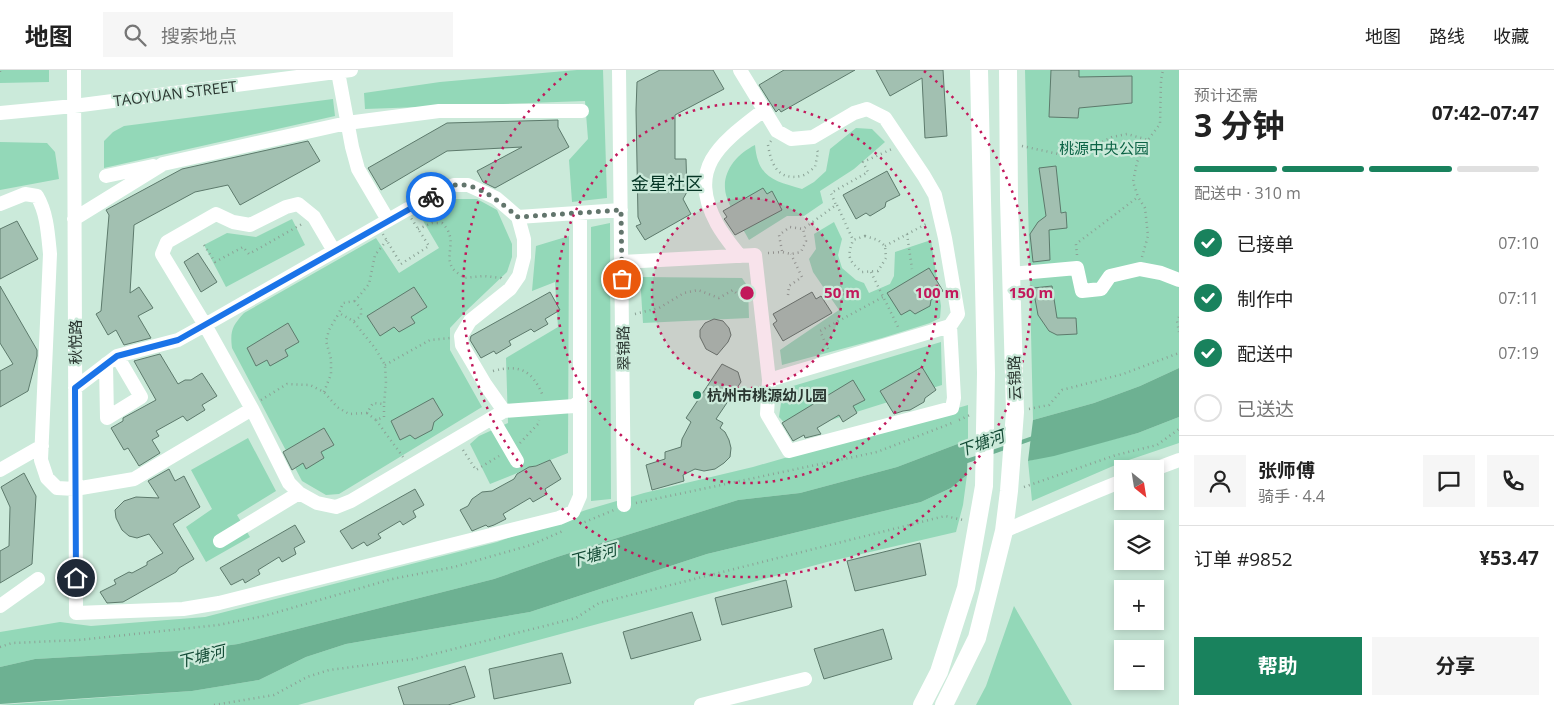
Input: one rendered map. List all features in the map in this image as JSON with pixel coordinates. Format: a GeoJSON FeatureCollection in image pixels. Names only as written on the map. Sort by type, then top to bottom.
{"type":"FeatureCollection","features":[{"type":"Feature","properties":{"kind":"main road","name":"云锦路"},"geometry":{"type":"LineString","coordinates":[[922,705],[939,672],[966,588],[984,486],[986,373],[979,70]]}},
{"type":"Feature","properties":{"kind":"main road","name":"云锦路"},"geometry":{"type":"LineString","coordinates":[[944,705],[977,638],[1004,531],[1009,491],[1014,419],[1008,70]]}},
{"type":"Feature","properties":{"kind":"street","name":"秋悦路"},"geometry":{"type":"LineString","coordinates":[[74,70],[76,614],[183,609],[219,603],[560,518],[573,512],[580,496],[580,401]]}},
{"type":"Feature","properties":{"kind":"street","name":"翠锦路"},"geometry":{"type":"LineString","coordinates":[[619,70],[624,506]]}},
{"type":"Feature","properties":{"kind":"street"},"geometry":{"type":"LineString","coordinates":[[622,262],[755,255],[769,380],[767,414],[789,451],[952,408],[954,398],[950,326],[958,314],[945,238],[935,194],[924,176],[885,118],[867,109],[854,113],[812,137],[791,140],[776,132],[740,70]]}},
{"type":"Feature","properties":{"kind":"street","name":"TAOYUAN STREET"},"geometry":{"type":"LineString","coordinates":[[0,113],[74,106],[344,71]]}},
{"type":"Feature","properties":{"kind":"street"},"geometry":{"type":"LineString","coordinates":[[344,71],[347,123],[352,147],[358,169],[383,223]]}},
{"type":"Feature","properties":{"kind":"street"},"geometry":{"type":"LineString","coordinates":[[740,256],[718,226],[709,206],[705,184],[709,164],[718,149],[734,133],[764,110]]}},
{"type":"Feature","properties":{"kind":"street"},"geometry":{"type":"LineString","coordinates":[[106,176],[347,123],[439,111],[582,111]]}},
{"type":"Feature","properties":{"kind":"street"},"geometry":{"type":"LineString","coordinates":[[74,219],[163,164]]}},
{"type":"Feature","properties":{"kind":"street"},"geometry":{"type":"LineString","coordinates":[[75,388],[111,360],[178,340],[406,210],[454,185],[468,185],[496,198],[518,217],[524,239],[524,257],[519,276],[510,289],[470,321],[462,336],[462,345],[485,384],[504,411]]}},
{"type":"Feature","properties":{"kind":"street"},"geometry":{"type":"LineString","coordinates":[[0,204],[25,194],[37,196],[42,205],[47,224],[50,254],[41,460],[48,478],[57,488],[75,489],[134,479],[252,410]]}},
{"type":"Feature","properties":{"kind":"street"},"geometry":{"type":"LineString","coordinates":[[334,251],[314,217],[298,204],[286,207],[250,225],[232,222],[216,214],[167,242],[162,254],[252,410],[289,483],[299,493],[317,503],[336,507],[351,502],[504,411],[574,406],[580,401],[580,213]]}},
{"type":"Feature","properties":{"kind":"street"},"geometry":{"type":"LineString","coordinates":[[518,217],[621,210]]}},
{"type":"Feature","properties":{"kind":"street"},"geometry":{"type":"LineString","coordinates":[[1011,274],[1077,268],[1082,291],[1102,289],[1110,276],[1140,269],[1161,273],[1179,280]]}},
{"type":"Feature","properties":{"kind":"street"},"geometry":{"type":"LineString","coordinates":[[769,380],[950,326]]}},
{"type":"Feature","properties":{"kind":"street"},"geometry":{"type":"LineString","coordinates":[[492,418],[517,461]]}},
{"type":"Feature","properties":{"kind":"street"},"geometry":{"type":"LineString","coordinates":[[0,470],[42,446]]}},
{"type":"Feature","properties":{"kind":"street"},"geometry":{"type":"LineString","coordinates":[[1164,466],[1179,460]]}},
{"type":"Feature","properties":{"kind":"street"},"geometry":{"type":"LineString","coordinates":[[1004,531],[1114,484]]}},
{"type":"Feature","properties":{"kind":"street"},"geometry":{"type":"LineString","coordinates":[[220,542],[299,493]]}},
{"type":"Feature","properties":{"kind":"street"},"geometry":{"type":"LineString","coordinates":[[0,606],[38,579]]}},
{"type":"Feature","properties":{"kind":"street"},"geometry":{"type":"LineString","coordinates":[[701,705],[805,679]]}},
{"type":"Feature","properties":{"kind":"path"},"geometry":{"type":"LineString","coordinates":[[1140,269],[1148,236],[1145,208],[1138,197],[1133,182],[1137,162],[1148,140],[1160,124],[1163,70]]}},
{"type":"Feature","properties":{"kind":"path"},"geometry":{"type":"LineString","coordinates":[[776,132],[768,145],[770,158],[775,169],[788,176],[802,176],[815,167],[818,152],[812,137]]}},
{"type":"Feature","properties":{"kind":"path"},"geometry":{"type":"LineString","coordinates":[[1009,143],[1072,157],[1112,137],[1127,134],[1148,140]]}},
{"type":"Feature","properties":{"kind":"path"},"geometry":{"type":"LineString","coordinates":[[853,240],[865,236],[878,240],[885,246],[886,258],[878,272],[862,272],[851,263],[848,252],[853,240],[830,193],[868,172],[863,162],[903,144]]}},
{"type":"Feature","properties":{"kind":"path"},"geometry":{"type":"LineString","coordinates":[[1077,268],[1076,244],[1138,197]]}},
{"type":"Feature","properties":{"kind":"path"},"geometry":{"type":"LineString","coordinates":[[804,230],[836,205]]}},
{"type":"Feature","properties":{"kind":"path"},"geometry":{"type":"LineString","coordinates":[[406,210],[429,246],[401,264],[387,240],[383,223],[406,210]]}},
{"type":"Feature","properties":{"kind":"path"},"geometry":{"type":"LineString","coordinates":[[885,246],[940,216]]}},
{"type":"Feature","properties":{"kind":"path"},"geometry":{"type":"LineString","coordinates":[[204,245],[215,262],[243,247],[249,254],[314,217]]}},
{"type":"Feature","properties":{"kind":"path"},"geometry":{"type":"LineString","coordinates":[[418,229],[432,223],[442,223],[449,230],[452,243],[449,256],[453,269],[464,278],[484,276],[501,278],[510,289]]}},
{"type":"Feature","properties":{"kind":"path"},"geometry":{"type":"LineString","coordinates":[[782,252],[779,235],[790,227],[804,230]]}},
{"type":"Feature","properties":{"kind":"path"},"geometry":{"type":"LineString","coordinates":[[755,255],[801,252],[806,241],[804,230]]}},
{"type":"Feature","properties":{"kind":"path"},"geometry":{"type":"LineString","coordinates":[[907,234],[912,269]]}},
{"type":"Feature","properties":{"kind":"path"},"geometry":{"type":"LineString","coordinates":[[324,392],[331,374],[331,359],[326,341],[329,330],[339,313],[342,302],[355,301],[368,284],[375,255],[387,240]]}},
{"type":"Feature","properties":{"kind":"path"},"geometry":{"type":"LineString","coordinates":[[788,295],[789,286],[802,277],[791,254]]}},
{"type":"Feature","properties":{"kind":"path"},"geometry":{"type":"LineString","coordinates":[[871,272],[905,340]]}},
{"type":"Feature","properties":{"kind":"path"},"geometry":{"type":"LineString","coordinates":[[622,315],[639,314],[659,308],[684,293],[698,290],[719,298],[733,290],[743,300],[760,303]]}},
{"type":"Feature","properties":{"kind":"path"},"geometry":{"type":"LineString","coordinates":[[834,361],[820,331],[883,297]]}},
{"type":"Feature","properties":{"kind":"path"},"geometry":{"type":"LineString","coordinates":[[354,321],[361,316],[360,309],[355,301]]}},
{"type":"Feature","properties":{"kind":"path"},"geometry":{"type":"LineString","coordinates":[[339,313],[354,321],[375,348],[385,365],[384,417],[376,420]]}},
{"type":"Feature","properties":{"kind":"path"},"geometry":{"type":"LineString","coordinates":[[1179,316],[1177,321],[1179,332]]}},
{"type":"Feature","properties":{"kind":"path"},"geometry":{"type":"LineString","coordinates":[[385,365],[430,340],[462,336]]}},
{"type":"Feature","properties":{"kind":"path"},"geometry":{"type":"LineString","coordinates":[[1014,419],[1048,405],[1062,390],[1123,374],[1179,353]]}},
{"type":"Feature","properties":{"kind":"path"},"geometry":{"type":"LineString","coordinates":[[252,410],[264,397],[287,384],[310,385],[324,392],[336,407],[349,414],[367,413],[376,420],[410,467]]}},
{"type":"Feature","properties":{"kind":"path"},"geometry":{"type":"LineString","coordinates":[[367,413],[373,403],[384,404]]}},
{"type":"Feature","properties":{"kind":"path"},"geometry":{"type":"LineString","coordinates":[[1009,491],[1116,455],[1157,445],[1179,429]]}},
{"type":"Feature","properties":{"kind":"path"},"geometry":{"type":"LineString","coordinates":[[214,705],[274,695],[307,677],[329,670],[414,659],[576,618],[599,603],[945,516],[977,523]]}},
{"type":"Feature","properties":{"kind":"green space"},"geometry":{"type":"Polygon","coordinates":[[[0,70],[49,70],[49,82],[0,83],[0,70]]]}},
{"type":"Feature","properties":{"kind":"green space"},"geometry":{"type":"Polygon","coordinates":[[[577,70],[603,70],[607,198],[572,202],[569,160],[588,139],[585,101],[365,109],[364,93],[440,82],[577,70]]]}},
{"type":"Feature","properties":{"kind":"green space","name":"桃源中央公园"},"geometry":{"type":"Polygon","coordinates":[[[1025,70],[1179,70],[1179,368],[1140,386],[1094,403],[1033,420],[1025,70]]]}},
{"type":"Feature","properties":{"kind":"green space"},"geometry":{"type":"Polygon","coordinates":[[[333,99],[335,116],[104,168],[104,141],[113,132],[124,126],[333,99]]]}},
{"type":"Feature","properties":{"kind":"green space"},"geometry":{"type":"Polygon","coordinates":[[[856,128],[872,129],[885,142],[854,169],[820,191],[823,203],[804,216],[787,216],[749,240],[732,209],[725,190],[727,174],[735,160],[755,145],[760,165],[769,176],[802,189],[814,182],[826,171],[830,149],[856,128]]]}},
{"type":"Feature","properties":{"kind":"green space"},"geometry":{"type":"Polygon","coordinates":[[[0,142],[47,143],[55,152],[59,179],[0,190],[0,142]]]}},
{"type":"Feature","properties":{"kind":"green space"},"geometry":{"type":"Polygon","coordinates":[[[450,199],[477,199],[497,210],[512,244],[512,257],[507,272],[450,328],[450,350],[482,407],[339,494],[326,495],[302,481],[232,348],[231,337],[233,329],[244,313],[376,238],[399,273],[439,248],[419,214],[450,199]]]}},
{"type":"Feature","properties":{"kind":"green space"},"geometry":{"type":"Polygon","coordinates":[[[292,219],[305,245],[226,287],[204,245],[227,233],[256,237],[292,219]]]}},
{"type":"Feature","properties":{"kind":"green space"},"geometry":{"type":"Polygon","coordinates":[[[834,222],[842,239],[838,255],[842,268],[856,280],[864,283],[869,293],[890,284],[894,276],[895,252],[931,240],[941,306],[940,318],[882,338],[782,365],[780,350],[839,310],[813,272],[809,259],[816,249],[814,234],[834,222]]]}},
{"type":"Feature","properties":{"kind":"green space"},"geometry":{"type":"Polygon","coordinates":[[[610,223],[611,499],[591,501],[591,227],[610,223]]]}},
{"type":"Feature","properties":{"kind":"green space"},"geometry":{"type":"Polygon","coordinates":[[[569,236],[568,453],[490,484],[470,444],[479,436],[508,423],[506,358],[558,327],[555,282],[532,291],[536,246],[569,236]]]}},
{"type":"Feature","properties":{"kind":"green space"},"geometry":{"type":"Polygon","coordinates":[[[640,277],[742,278],[748,287],[749,318],[643,323],[640,277]]]}},
{"type":"Feature","properties":{"kind":"green space"},"geometry":{"type":"Polygon","coordinates":[[[941,342],[942,385],[793,432],[779,417],[783,389],[941,342]]]}},
{"type":"Feature","properties":{"kind":"green space"},"geometry":{"type":"Polygon","coordinates":[[[968,405],[968,440],[897,467],[800,493],[738,500],[557,557],[494,579],[238,644],[194,650],[35,659],[0,667],[0,632],[60,622],[91,626],[205,617],[497,542],[586,510],[644,493],[753,467],[968,405]]]}},
{"type":"Feature","properties":{"kind":"green space"},"geometry":{"type":"Polygon","coordinates":[[[1179,417],[1179,443],[1129,460],[1114,460],[1114,466],[1032,501],[1028,461],[1138,433],[1179,417]]]}},
{"type":"Feature","properties":{"kind":"green space"},"geometry":{"type":"Polygon","coordinates":[[[248,438],[276,491],[237,515],[250,537],[206,562],[186,527],[212,509],[191,470],[248,438]]]}},
{"type":"Feature","properties":{"kind":"green space"},"geometry":{"type":"Polygon","coordinates":[[[967,475],[963,505],[956,532],[827,562],[298,705],[0,705],[192,691],[259,680],[306,657],[346,644],[530,612],[707,554],[921,502],[951,488],[967,475]]]}},
{"type":"Feature","properties":{"kind":"green space"},"geometry":{"type":"Polygon","coordinates":[[[1014,606],[1072,705],[976,705],[986,686],[1014,606]]]}},
{"type":"Feature","properties":{"kind":"water"},"geometry":{"type":"Polygon","coordinates":[[[1179,368],[1179,417],[1138,433],[1054,456],[1028,461],[1033,420],[1094,403],[1140,386],[1179,368]]]}},
{"type":"Feature","properties":{"kind":"water"},"geometry":{"type":"Polygon","coordinates":[[[968,440],[967,475],[951,488],[921,502],[707,554],[530,612],[346,644],[306,657],[259,680],[192,691],[0,704],[0,667],[35,659],[194,650],[238,644],[494,579],[557,557],[738,500],[800,493],[897,467],[968,440]]]}},
{"type":"Feature","properties":{"kind":"building"},"geometry":{"type":"Polygon","coordinates":[[[660,70],[713,70],[724,89],[675,115],[675,159],[686,159],[687,192],[683,199],[691,214],[645,240],[636,226],[641,224],[638,217],[637,82],[660,70]]]}},
{"type":"Feature","properties":{"kind":"building"},"geometry":{"type":"Polygon","coordinates":[[[784,70],[855,70],[781,112],[779,109],[776,112],[759,85],[784,70]]]}},
{"type":"Feature","properties":{"kind":"building"},"geometry":{"type":"Polygon","coordinates":[[[876,70],[943,70],[947,136],[925,138],[922,78],[890,96],[876,70]]]}},
{"type":"Feature","properties":{"kind":"building"},"geometry":{"type":"Polygon","coordinates":[[[1051,70],[1079,70],[1079,77],[1132,76],[1132,103],[1079,108],[1078,118],[1049,117],[1051,70]]]}},
{"type":"Feature","properties":{"kind":"building"},"geometry":{"type":"Polygon","coordinates":[[[558,120],[558,127],[569,147],[495,188],[483,182],[477,171],[522,147],[447,151],[381,190],[368,168],[447,123],[558,120]]]}},
{"type":"Feature","properties":{"kind":"building"},"geometry":{"type":"Polygon","coordinates":[[[308,141],[320,161],[240,205],[228,185],[195,192],[134,225],[130,293],[139,287],[153,308],[138,316],[151,338],[124,345],[116,330],[108,335],[96,314],[101,311],[109,215],[106,210],[182,169],[308,141]]]}},
{"type":"Feature","properties":{"kind":"building"},"geometry":{"type":"Polygon","coordinates":[[[1056,166],[1061,213],[1066,212],[1067,228],[1049,230],[1050,260],[1033,262],[1030,234],[1038,222],[1046,216],[1039,168],[1056,166]]]}},
{"type":"Feature","properties":{"kind":"building"},"geometry":{"type":"Polygon","coordinates":[[[887,171],[900,195],[886,202],[885,207],[870,216],[866,213],[856,219],[843,195],[887,171]]]}},
{"type":"Feature","properties":{"kind":"building"},"geometry":{"type":"Polygon","coordinates":[[[763,188],[767,194],[772,191],[782,210],[735,235],[724,219],[727,217],[723,211],[763,188]]]}},
{"type":"Feature","properties":{"kind":"building"},"geometry":{"type":"Polygon","coordinates":[[[17,221],[38,259],[0,279],[0,229],[17,221]]]}},
{"type":"Feature","properties":{"kind":"building"},"geometry":{"type":"Polygon","coordinates":[[[198,253],[217,282],[201,292],[184,262],[198,253]]]}},
{"type":"Feature","properties":{"kind":"building"},"geometry":{"type":"Polygon","coordinates":[[[929,268],[943,291],[931,300],[930,306],[915,314],[910,310],[901,315],[887,293],[929,268]]]}},
{"type":"Feature","properties":{"kind":"building"},"geometry":{"type":"Polygon","coordinates":[[[0,286],[37,350],[37,356],[28,391],[0,407],[0,371],[13,364],[0,343],[0,286]]]}},
{"type":"Feature","properties":{"kind":"building"},"geometry":{"type":"Polygon","coordinates":[[[1052,286],[1057,318],[1076,318],[1077,334],[1057,335],[1049,331],[1038,315],[1033,288],[1052,286]]]}},
{"type":"Feature","properties":{"kind":"building"},"geometry":{"type":"Polygon","coordinates":[[[414,287],[427,307],[411,317],[415,323],[399,332],[394,327],[380,336],[367,316],[414,287]]]}},
{"type":"Feature","properties":{"kind":"building"},"geometry":{"type":"Polygon","coordinates":[[[550,292],[560,310],[545,319],[548,324],[534,332],[531,329],[509,341],[511,345],[496,354],[494,351],[481,358],[470,340],[471,336],[550,292]]]}},
{"type":"Feature","properties":{"kind":"building"},"geometry":{"type":"Polygon","coordinates":[[[812,292],[816,299],[821,296],[832,313],[783,341],[773,324],[777,321],[773,314],[812,292]]]}},
{"type":"Feature","properties":{"kind":"building"},"geometry":{"type":"Polygon","coordinates":[[[714,319],[723,321],[729,328],[731,335],[728,342],[717,355],[706,349],[700,337],[700,330],[705,323],[714,319]]]}},
{"type":"Feature","properties":{"kind":"building"},"geometry":{"type":"Polygon","coordinates":[[[288,323],[299,342],[285,350],[288,356],[270,366],[267,360],[256,366],[247,348],[288,323]]]}},
{"type":"Feature","properties":{"kind":"building"},"geometry":{"type":"Polygon","coordinates":[[[160,354],[178,384],[185,380],[191,380],[202,373],[217,396],[202,405],[205,410],[187,421],[183,416],[156,431],[159,436],[152,440],[160,453],[139,466],[128,448],[124,450],[111,428],[123,421],[123,418],[156,400],[134,361],[160,354]]]}},
{"type":"Feature","properties":{"kind":"building"},"geometry":{"type":"Polygon","coordinates":[[[722,364],[738,372],[741,382],[716,419],[723,423],[720,428],[725,432],[729,440],[731,448],[730,457],[715,469],[704,471],[695,469],[683,475],[684,481],[652,490],[646,465],[665,459],[665,452],[681,447],[682,439],[691,422],[686,418],[722,364]]]}},
{"type":"Feature","properties":{"kind":"building"},"geometry":{"type":"Polygon","coordinates":[[[922,367],[936,390],[925,398],[924,402],[910,410],[894,414],[880,391],[922,367]]]}},
{"type":"Feature","properties":{"kind":"building"},"geometry":{"type":"Polygon","coordinates":[[[853,380],[865,400],[853,406],[857,413],[843,422],[839,415],[817,428],[821,434],[805,438],[804,435],[793,441],[782,423],[853,380]]]}},
{"type":"Feature","properties":{"kind":"building"},"geometry":{"type":"Polygon","coordinates":[[[433,398],[443,415],[434,422],[432,430],[415,439],[410,435],[400,440],[391,421],[433,398]]]}},
{"type":"Feature","properties":{"kind":"building"},"geometry":{"type":"Polygon","coordinates":[[[324,428],[334,445],[321,452],[324,458],[306,469],[303,463],[292,470],[283,452],[324,428]]]}},
{"type":"Feature","properties":{"kind":"building"},"geometry":{"type":"Polygon","coordinates":[[[550,460],[561,479],[545,489],[547,494],[533,502],[530,498],[503,514],[506,519],[494,525],[488,527],[486,525],[472,531],[460,510],[468,506],[472,499],[482,492],[492,491],[514,479],[517,474],[529,467],[550,460]]]}},
{"type":"Feature","properties":{"kind":"building"},"geometry":{"type":"Polygon","coordinates":[[[169,469],[175,481],[184,476],[200,507],[173,524],[194,559],[176,572],[123,602],[107,603],[100,592],[116,584],[114,580],[147,565],[147,562],[163,553],[149,534],[137,538],[129,536],[122,530],[116,518],[115,510],[124,501],[136,497],[159,498],[148,481],[169,469]]]}},
{"type":"Feature","properties":{"kind":"building"},"geometry":{"type":"Polygon","coordinates":[[[24,473],[36,496],[32,564],[0,583],[0,551],[9,546],[10,507],[1,487],[24,473]]]}},
{"type":"Feature","properties":{"kind":"building"},"geometry":{"type":"Polygon","coordinates":[[[415,489],[424,505],[413,511],[416,517],[403,525],[400,521],[378,534],[381,538],[367,546],[364,542],[352,549],[340,531],[415,489]]]}},
{"type":"Feature","properties":{"kind":"building"},"geometry":{"type":"Polygon","coordinates":[[[295,525],[305,542],[294,548],[296,554],[282,562],[279,557],[258,570],[260,574],[245,583],[243,579],[231,585],[220,568],[295,525]]]}},
{"type":"Feature","properties":{"kind":"building"},"geometry":{"type":"Polygon","coordinates":[[[920,543],[926,575],[855,591],[847,561],[920,543]]]}},
{"type":"Feature","properties":{"kind":"building"},"geometry":{"type":"Polygon","coordinates":[[[786,580],[792,607],[722,625],[715,598],[786,580]]]}},
{"type":"Feature","properties":{"kind":"building"},"geometry":{"type":"Polygon","coordinates":[[[692,612],[701,640],[631,659],[623,632],[692,612]]]}},
{"type":"Feature","properties":{"kind":"building"},"geometry":{"type":"Polygon","coordinates":[[[883,629],[892,659],[824,679],[814,649],[883,629]]]}},
{"type":"Feature","properties":{"kind":"building"},"geometry":{"type":"Polygon","coordinates":[[[562,653],[571,683],[494,699],[489,669],[562,653]]]}},
{"type":"Feature","properties":{"kind":"building"},"geometry":{"type":"Polygon","coordinates":[[[465,666],[475,697],[448,705],[404,705],[398,687],[465,666]]]}},
{"type":"Feature","properties":{"kind":"waterway","name":"下塘河"},"geometry":{"type":"LineString","coordinates":[[1019,443],[1036,437]]}},
{"type":"Feature","properties":{"kind":"waterway","name":"下塘河"},"geometry":{"type":"LineString","coordinates":[[990,453],[1007,447]]}},
{"type":"Feature","properties":{"kind":"waterway","name":"下塘河"},"geometry":{"type":"LineString","coordinates":[[964,462],[979,457]]}},
{"type":"Feature","properties":{"kind":"way so far"},"geometry":{"type":"LineString","coordinates":[[431,197],[454,185],[468,185],[496,198],[518,217],[621,210],[622,279]]}},
{"type":"Feature","properties":{"kind":"place","name":"杭州市桃源幼儿园"},"geometry":{"type":"Point","coordinates":[697,395]}},
{"type":"Feature","properties":{"kind":"district","name":"金星社区"},"geometry":{"type":"Point","coordinates":[667,183]}},
{"type":"Feature","properties":{"kind":"route"},"geometry":{"type":"LineString","coordinates":[[76,578],[75,388],[117,356],[178,340],[431,197]]}}]}
